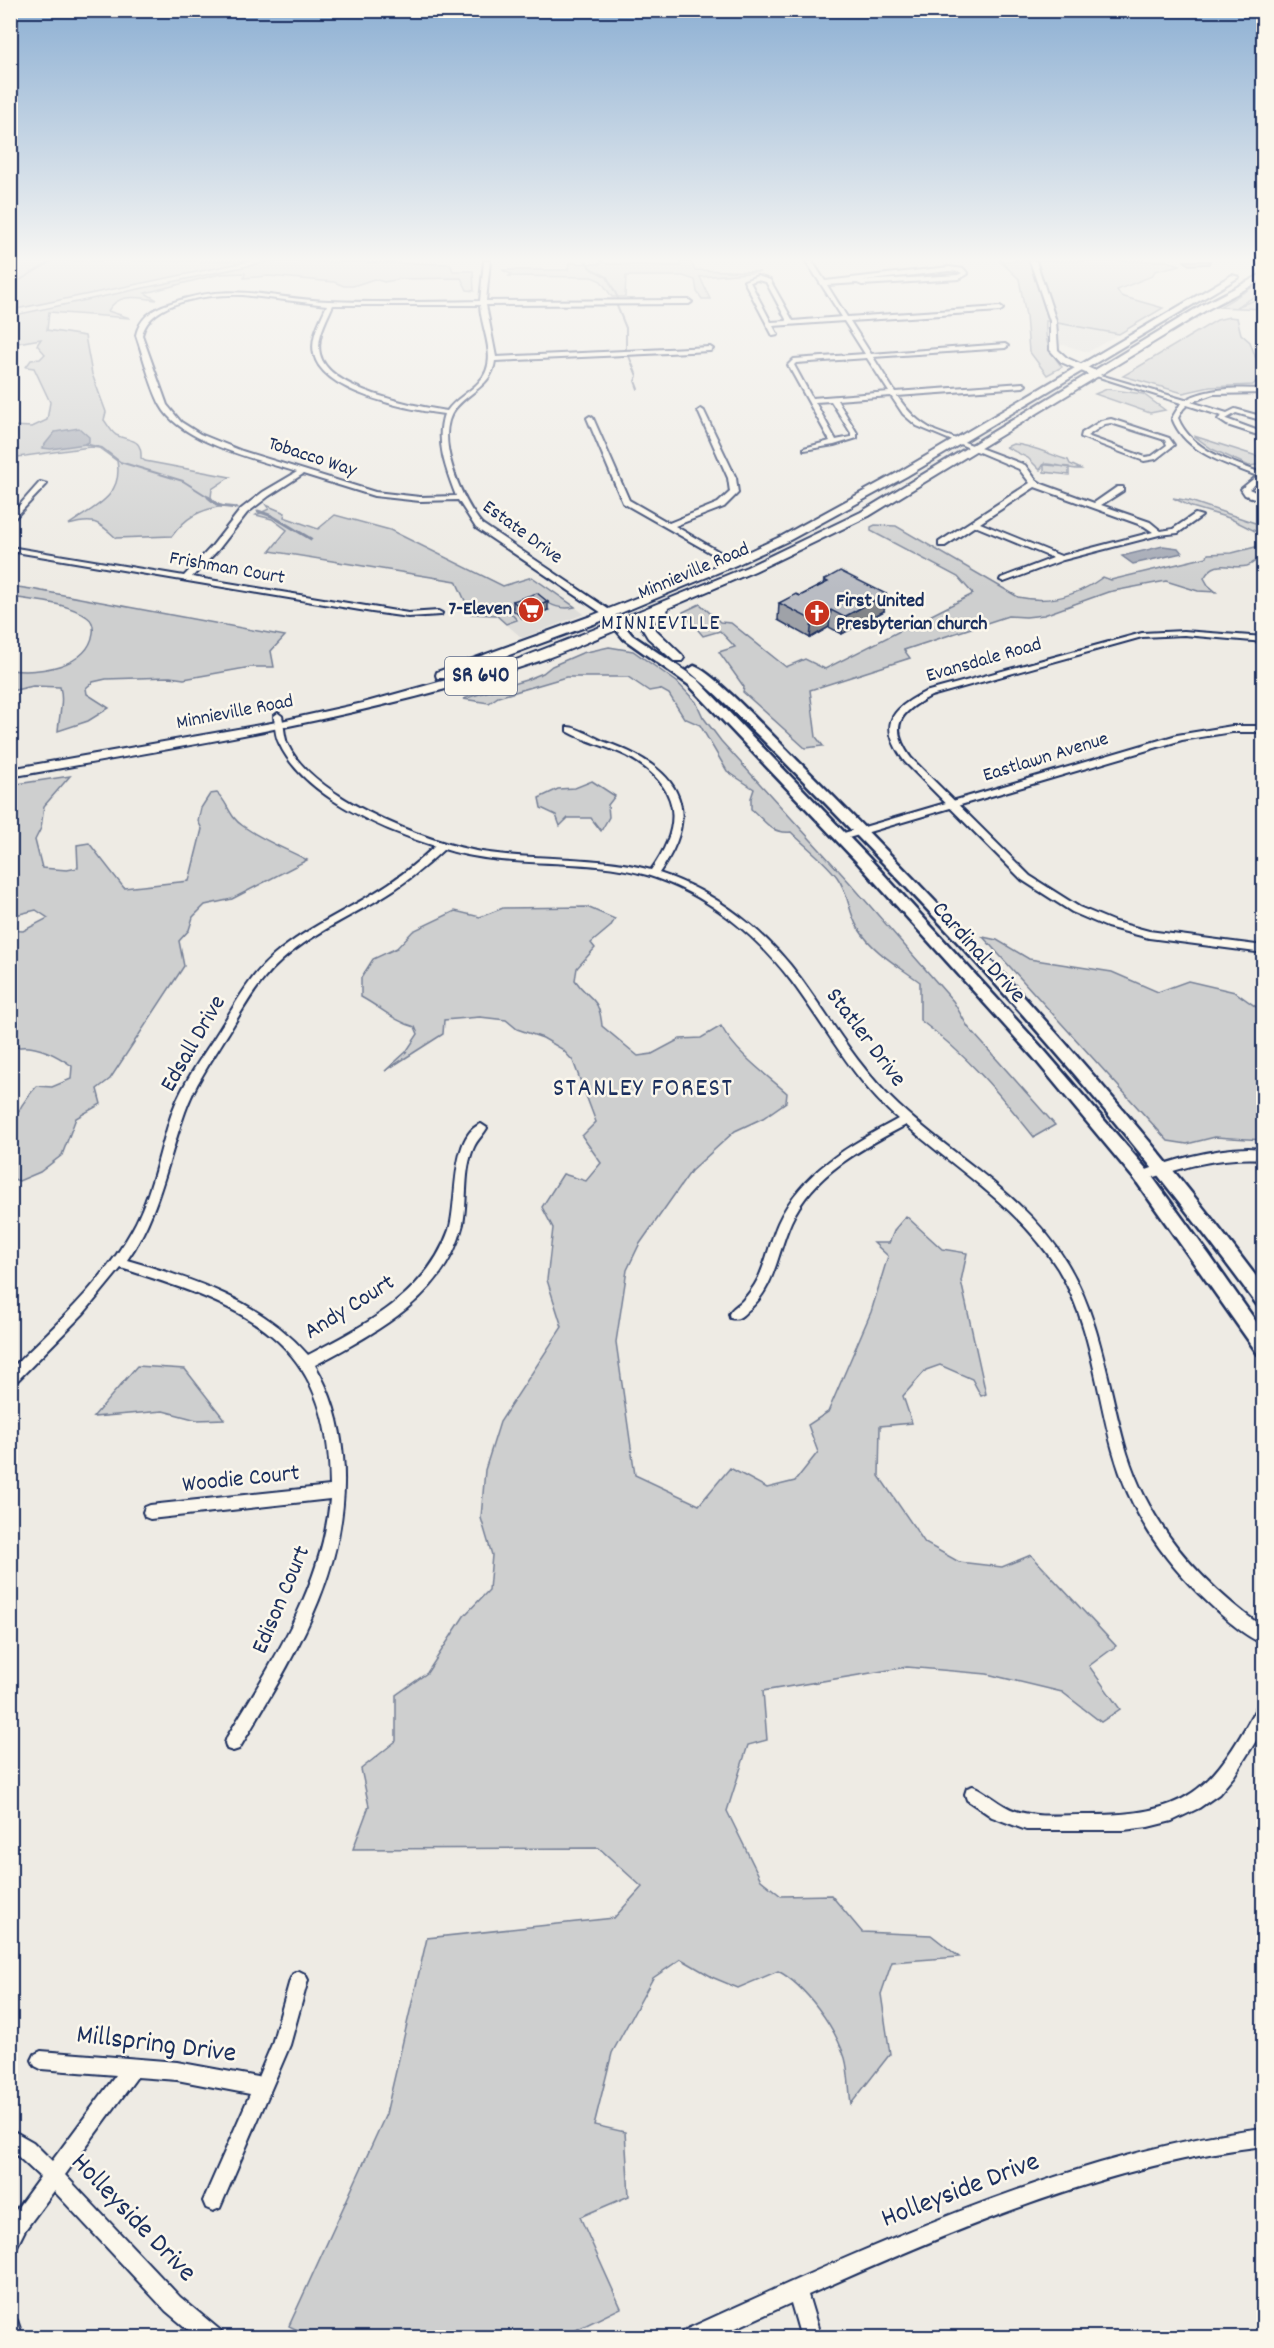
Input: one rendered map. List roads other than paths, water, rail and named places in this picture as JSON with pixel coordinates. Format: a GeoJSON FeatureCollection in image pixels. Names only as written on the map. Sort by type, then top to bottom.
{"type":"FeatureCollection","features":[{"type":"Feature","properties":{"kind":"main road","name":"Minnieville Road"},"geometry":{"type":"LineString","coordinates":[[10,761],[278,721],[423,681],[608,613],[732,562],[825,517],[1075,371]]}},
{"type":"Feature","properties":{"kind":"main road","name":"Minnieville Road"},"geometry":{"type":"LineString","coordinates":[[10,773],[278,721],[489,673],[677,601],[837,528],[1101,371]]}},
{"type":"Feature","properties":{"kind":"main road"},"geometry":{"type":"LineString","coordinates":[[677,601],[655,615],[647,624],[652,636],[678,658]]}},
{"type":"Feature","properties":{"kind":"main road","name":"Cardinal Drive"},"geometry":{"type":"LineString","coordinates":[[608,613],[628,637],[693,682],[841,837],[1038,1053],[1142,1176],[1204,1261],[1263,1349]]}},
{"type":"Feature","properties":{"kind":"main road","name":"Cardinal Drive"},"geometry":{"type":"LineString","coordinates":[[619,624],[634,629],[678,658],[734,706],[861,832],[1054,1039],[1164,1168],[1218,1237],[1263,1302]]}},
{"type":"Feature","properties":{"kind":"street","name":"Tobacco Way"},"geometry":{"type":"LineString","coordinates":[[152,371],[162,402],[179,423],[220,445],[388,497],[460,498]]}},
{"type":"Feature","properties":{"kind":"street"},"geometry":{"type":"LineString","coordinates":[[326,371],[341,382],[368,393],[448,413],[459,400],[488,375],[489,371]]}},
{"type":"Feature","properties":{"kind":"street"},"geometry":{"type":"LineString","coordinates":[[794,371],[834,443]]}},
{"type":"Feature","properties":{"kind":"street"},"geometry":{"type":"LineString","coordinates":[[879,371],[905,413],[914,422],[1022,467],[1034,484],[1147,524],[1160,533]]}},
{"type":"Feature","properties":{"kind":"street"},"geometry":{"type":"LineString","coordinates":[[1086,371],[1226,415]]}},
{"type":"Feature","properties":{"kind":"street"},"geometry":{"type":"LineString","coordinates":[[810,400],[1023,385]]}},
{"type":"Feature","properties":{"kind":"street"},"geometry":{"type":"LineString","coordinates":[[1263,392],[1214,393],[1186,402],[1175,418],[1178,428],[1187,439],[1200,448],[1262,475],[1245,489],[1248,493],[1263,499]]}},
{"type":"Feature","properties":{"kind":"street"},"geometry":{"type":"LineString","coordinates":[[806,448],[851,441],[855,436],[833,399]]}},
{"type":"Feature","properties":{"kind":"street"},"geometry":{"type":"LineString","coordinates":[[669,526],[721,505],[734,493],[732,478],[701,411]]}},
{"type":"Feature","properties":{"kind":"street"},"geometry":{"type":"LineString","coordinates":[[1263,419],[1238,411],[1221,419],[1263,435]]}},
{"type":"Feature","properties":{"kind":"street","name":"Estate Drive"},"geometry":{"type":"LineString","coordinates":[[448,413],[443,424],[442,440],[460,498],[470,517],[479,526],[608,613]]}},
{"type":"Feature","properties":{"kind":"street"},"geometry":{"type":"LineString","coordinates":[[590,418],[623,496],[632,505],[732,562]]}},
{"type":"Feature","properties":{"kind":"street"},"geometry":{"type":"LineString","coordinates":[[1170,441],[1170,447],[1154,458],[1144,459],[1088,441],[1083,435],[1103,422],[1111,421],[1170,441],[1187,439]]}},
{"type":"Feature","properties":{"kind":"street"},"geometry":{"type":"LineString","coordinates":[[186,579],[215,548],[244,511],[266,494],[302,472]]}},
{"type":"Feature","properties":{"kind":"street"},"geometry":{"type":"LineString","coordinates":[[10,521],[43,484]]}},
{"type":"Feature","properties":{"kind":"street"},"geometry":{"type":"LineString","coordinates":[[942,544],[1034,484]]}},
{"type":"Feature","properties":{"kind":"street"},"geometry":{"type":"LineString","coordinates":[[1095,506],[1120,489]]}},
{"type":"Feature","properties":{"kind":"street"},"geometry":{"type":"LineString","coordinates":[[1004,580],[1060,558],[1175,531],[1198,516]]}},
{"type":"Feature","properties":{"kind":"street"},"geometry":{"type":"LineString","coordinates":[[974,523],[1060,558]]}},
{"type":"Feature","properties":{"kind":"street","name":"Frishman Court"},"geometry":{"type":"LineString","coordinates":[[10,549],[399,614],[438,613]]}},
{"type":"Feature","properties":{"kind":"street","name":"Evansdale Road"},"geometry":{"type":"LineString","coordinates":[[1263,640],[1184,633],[1142,635],[928,694],[915,700],[896,716],[895,736],[905,756],[1026,878],[1044,892],[1082,913],[1128,929],[1157,936],[1263,950]]}},
{"type":"Feature","properties":{"kind":"street","name":"Statler Drive"},"geometry":{"type":"LineString","coordinates":[[278,721],[288,752],[298,765],[328,792],[375,819],[441,846],[501,858],[600,863],[653,874],[708,899],[754,933],[796,981],[871,1086],[906,1120],[1002,1195],[1024,1216],[1050,1248],[1070,1280],[1084,1310],[1105,1382],[1122,1458],[1143,1510],[1160,1539],[1206,1592],[1263,1637]]}},
{"type":"Feature","properties":{"kind":"street"},"geometry":{"type":"LineString","coordinates":[[570,729],[645,763],[665,782],[672,794],[680,820],[678,831],[665,858],[653,874]]}},
{"type":"Feature","properties":{"kind":"street","name":"Eastlawn Avenue"},"geometry":{"type":"LineString","coordinates":[[841,837],[1181,737],[1223,730],[1263,729]]}},
{"type":"Feature","properties":{"kind":"street","name":"Edsall Drive"},"geometry":{"type":"LineString","coordinates":[[10,1379],[118,1262],[148,1210],[188,1090],[255,983],[294,944],[395,884],[441,846]]}},
{"type":"Feature","properties":{"kind":"street"},"geometry":{"type":"LineString","coordinates":[[735,1314],[747,1306],[760,1289],[789,1213],[816,1176],[840,1156],[906,1120]]}},
{"type":"Feature","properties":{"kind":"street","name":"Andy Court"},"geometry":{"type":"LineString","coordinates":[[305,1363],[392,1314],[428,1280],[451,1242],[460,1206],[464,1155],[468,1143],[482,1128]]}},
{"type":"Feature","properties":{"kind":"street"},"geometry":{"type":"LineString","coordinates":[[1142,1176],[1221,1153],[1263,1154]]}},
{"type":"Feature","properties":{"kind":"street","name":"Edison Court"},"geometry":{"type":"LineString","coordinates":[[118,1262],[198,1287],[225,1298],[269,1326],[305,1363],[316,1379],[332,1429],[337,1492],[327,1559],[314,1595],[270,1681],[233,1743]]}},
{"type":"Feature","properties":{"kind":"street","name":"Woodie Court"},"geometry":{"type":"LineString","coordinates":[[150,1512],[337,1492]]}},
{"type":"Feature","properties":{"kind":"street"},"geometry":{"type":"LineString","coordinates":[[973,1794],[990,1807],[1015,1820],[1026,1822],[1128,1822],[1157,1817],[1189,1804],[1212,1788],[1245,1746],[1263,1711]]}},
{"type":"Feature","properties":{"kind":"street","name":"Millspring Drive"},"geometry":{"type":"LineString","coordinates":[[213,2201],[281,2045],[299,1980]]}},
{"type":"Feature","properties":{"kind":"street","name":"Millspring Drive"},"geometry":{"type":"LineString","coordinates":[[41,2060],[177,2072],[263,2087]]}},
{"type":"Feature","properties":{"kind":"street"},"geometry":{"type":"LineString","coordinates":[[10,2240],[18,2223],[52,2175],[133,2067]]}},
{"type":"Feature","properties":{"kind":"street","name":"Holleyside Drive"},"geometry":{"type":"LineString","coordinates":[[690,2337],[966,2217],[1077,2178],[1170,2153],[1263,2137]]}},
{"type":"Feature","properties":{"kind":"street","name":"Holleyside Drive"},"geometry":{"type":"LineString","coordinates":[[10,2138],[52,2175],[173,2304],[213,2337]]}},
{"type":"Feature","properties":{"kind":"street"},"geometry":{"type":"LineString","coordinates":[[797,2289],[811,2337]]}},
{"type":"Feature","properties":{"kind":"street"},"geometry":{"type":"LineString","coordinates":[[10,2327],[13,2337]]}},
{"type":"Feature","properties":{"kind":"waterway"},"geometry":{"type":"LineString","coordinates":[[635,371],[638,389]]}},
{"type":"Feature","properties":{"kind":"waterway"},"geometry":{"type":"LineString","coordinates":[[85,444],[102,448],[120,462],[183,481],[210,498]]}},
{"type":"Feature","properties":{"kind":"waterway"},"geometry":{"type":"LineString","coordinates":[[208,497],[219,506],[237,508]]}},
{"type":"Feature","properties":{"kind":"waterway"},"geometry":{"type":"LineString","coordinates":[[258,511],[272,516],[311,539]]}},
{"type":"Feature","properties":{"kind":"place","name":"7-Eleven"},"geometry":{"type":"Point","coordinates":[531,610]}},
{"type":"Feature","properties":{"kind":"place","name":"First United Presbyterian church"},"geometry":{"type":"Point","coordinates":[817,613]}},
{"type":"Feature","properties":{"kind":"district","name":"MINNIEVILLE"},"geometry":{"type":"Point","coordinates":[661,624]}},
{"type":"Feature","properties":{"kind":"district","name":"STANLEY FOREST"},"geometry":{"type":"Point","coordinates":[643,1089]}}]}
